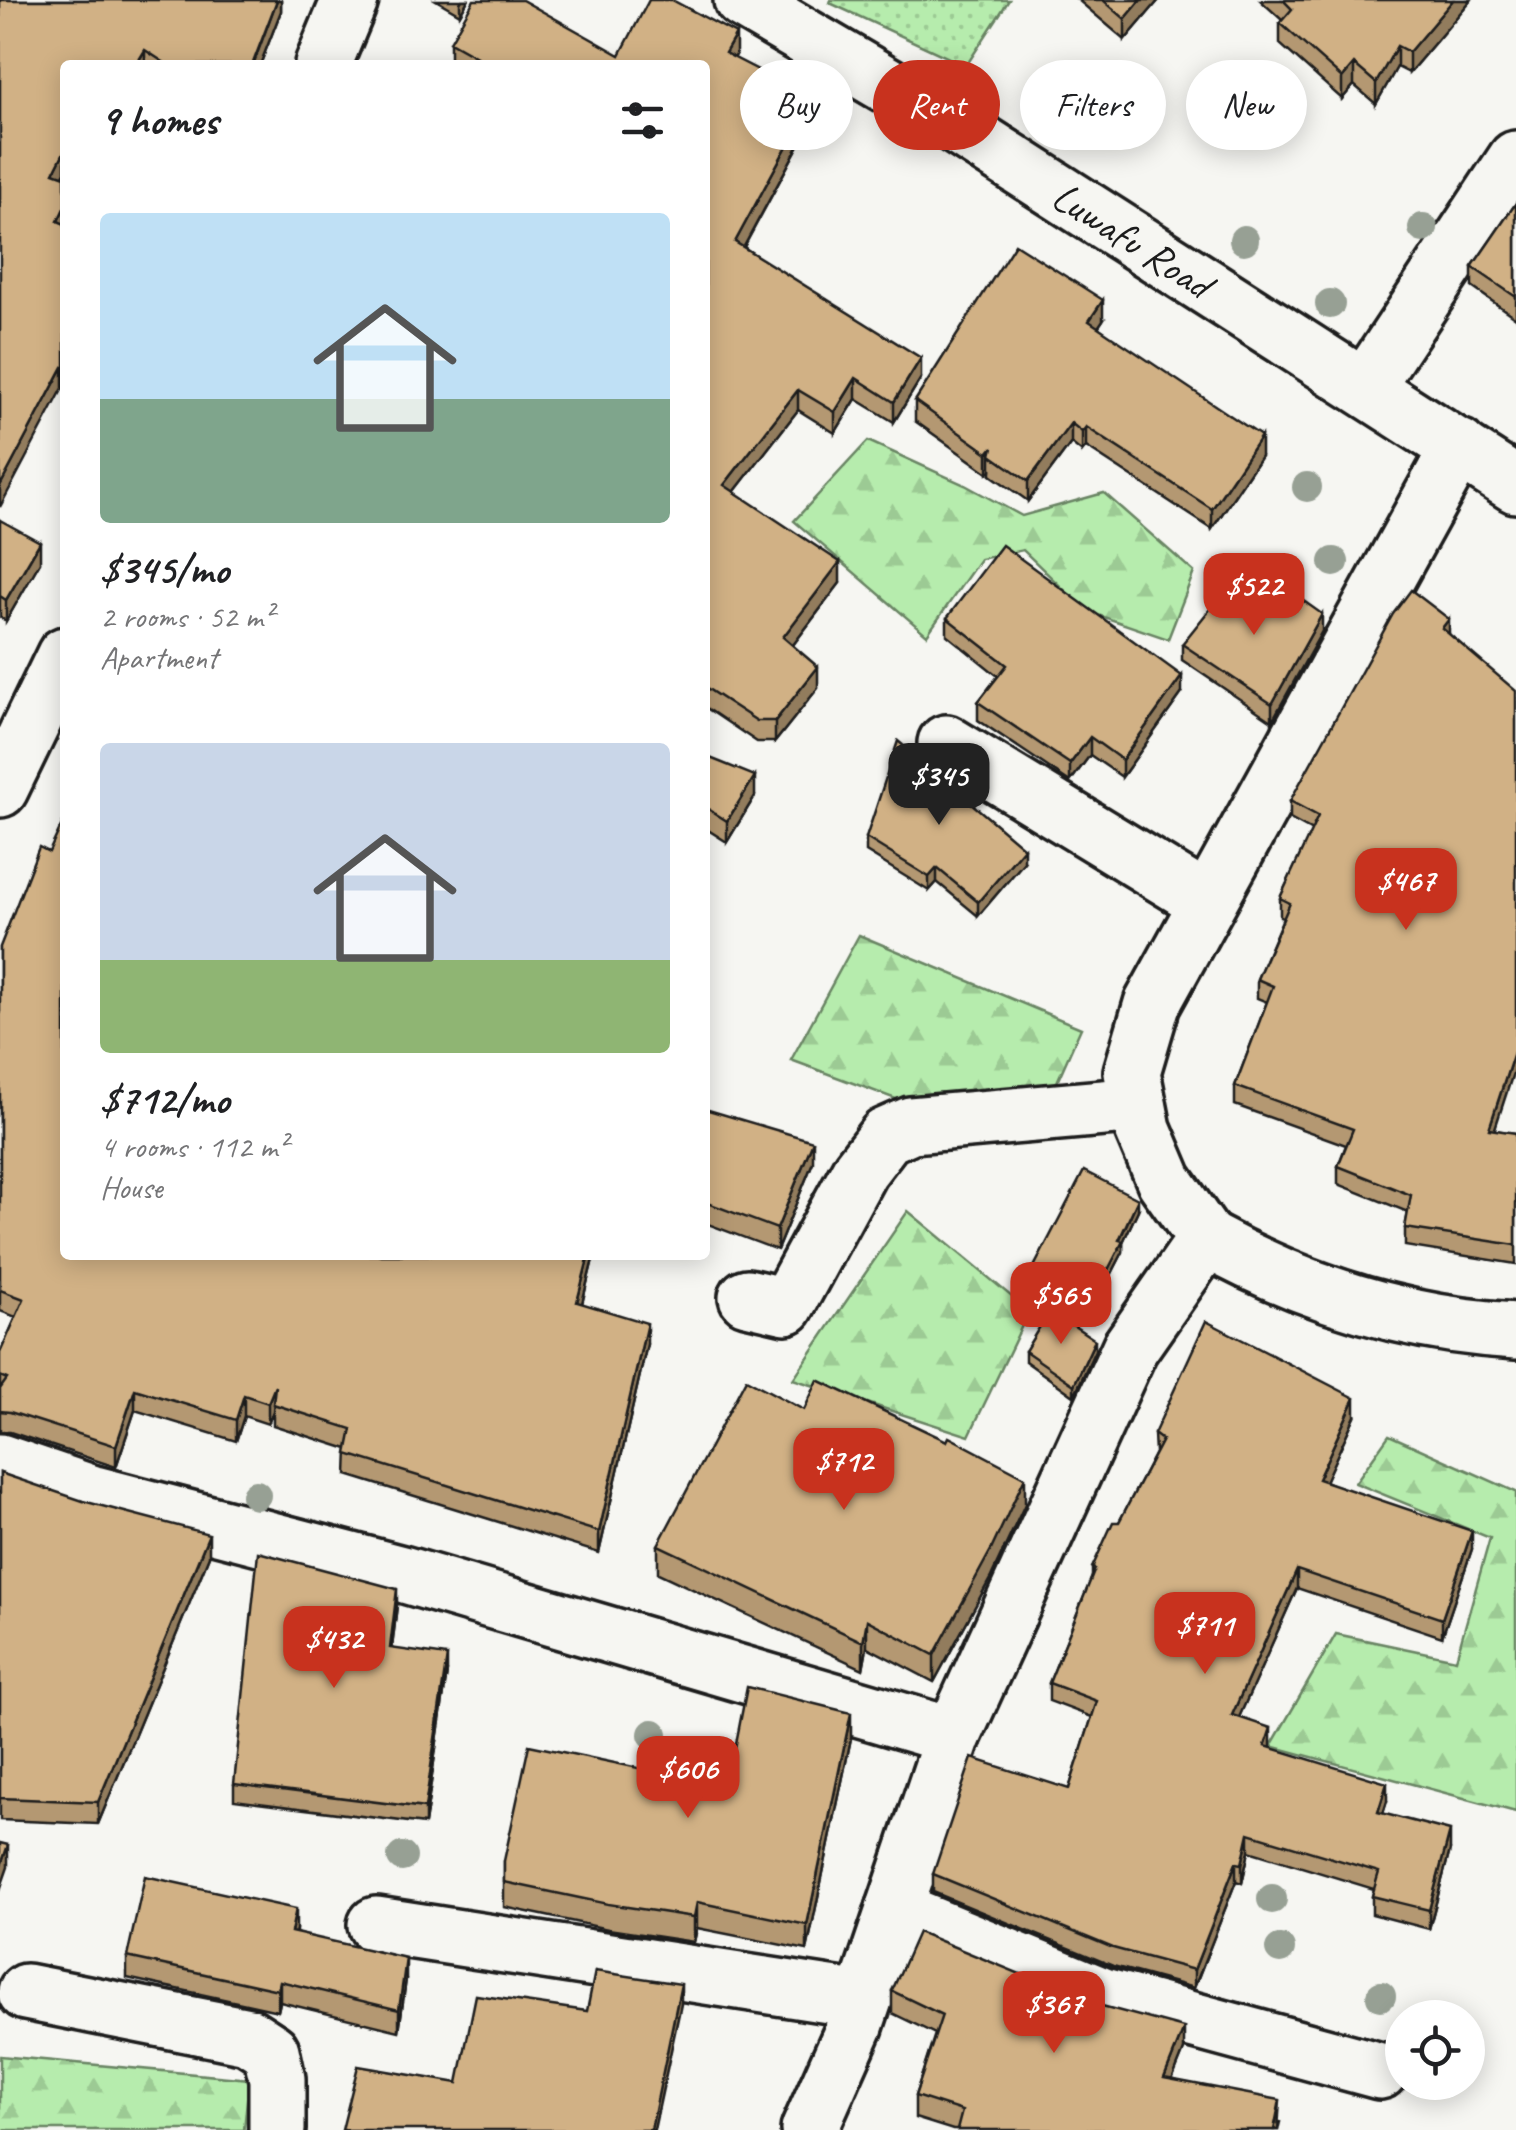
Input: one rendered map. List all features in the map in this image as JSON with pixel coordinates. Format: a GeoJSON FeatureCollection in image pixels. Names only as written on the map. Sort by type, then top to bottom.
{"type":"FeatureCollection","features":[{"type":"Feature","properties":{"kind":"street"},"geometry":{"type":"LineString","coordinates":[[325,60],[350,0]]}},
{"type":"Feature","properties":{"kind":"street","name":"Luwafu Road"},"geometry":{"type":"LineString","coordinates":[[742,0],[945,119],[1516,485]]}},
{"type":"Feature","properties":{"kind":"street"},"geometry":{"type":"LineString","coordinates":[[1366,386],[1516,159]]}},
{"type":"Feature","properties":{"kind":"street"},"geometry":{"type":"LineString","coordinates":[[1459,447],[1152,1004],[1132,1072],[1143,1129],[1165,1181],[1206,1239],[1265,1271],[1336,1298],[1426,1321],[1516,1331]]}},
{"type":"Feature","properties":{"kind":"street"},"geometry":{"type":"LineString","coordinates":[[0,789],[60,665]]}},
{"type":"Feature","properties":{"kind":"street"},"geometry":{"type":"LineString","coordinates":[[946,743],[1207,902]]}},
{"type":"Feature","properties":{"kind":"street"},"geometry":{"type":"LineString","coordinates":[[747,1298],[786,1306],[860,1170],[886,1136],[910,1125],[1138,1105]]}},
{"type":"Feature","properties":{"kind":"street"},"geometry":{"type":"LineString","coordinates":[[809,2130],[862,2000],[953,1736],[1130,1348],[1206,1239]]}},
{"type":"Feature","properties":{"kind":"street"},"geometry":{"type":"LineString","coordinates":[[0,1462],[91,1493],[402,1574],[953,1736]]}},
{"type":"Feature","properties":{"kind":"street"},"geometry":{"type":"LineString","coordinates":[[894,1910],[1103,1996],[1380,2071]]}},
{"type":"Feature","properties":{"kind":"street"},"geometry":{"type":"LineString","coordinates":[[376,1925],[862,2000]]}},
{"type":"Feature","properties":{"kind":"street"},"geometry":{"type":"LineString","coordinates":[[26,1992],[248,2036],[272,2051],[277,2079],[277,2130]]}},
{"type":"Feature","properties":{"kind":"green space"},"geometry":{"type":"Polygon","coordinates":[[[1009,0],[970,60],[953,60],[830,3],[1009,0]]]}},
{"type":"Feature","properties":{"kind":"green space"},"geometry":{"type":"Polygon","coordinates":[[[868,441],[1022,516],[1104,493],[1194,572],[1168,639],[1086,611],[1023,550],[980,559],[927,635],[794,521],[868,441]]]}},
{"type":"Feature","properties":{"kind":"green space"},"geometry":{"type":"Polygon","coordinates":[[[859,935],[1081,1028],[1049,1100],[920,1108],[791,1060],[859,935]]]}},
{"type":"Feature","properties":{"kind":"green space"},"geometry":{"type":"Polygon","coordinates":[[[908,1211],[1029,1311],[969,1436],[793,1379],[908,1211]]]}},
{"type":"Feature","properties":{"kind":"green space"},"geometry":{"type":"Polygon","coordinates":[[[1389,1435],[1516,1492],[1516,1812],[1271,1746],[1336,1634],[1456,1659],[1490,1538],[1355,1483],[1389,1435]]]}},
{"type":"Feature","properties":{"kind":"green space"},"geometry":{"type":"Polygon","coordinates":[[[0,2056],[249,2079],[244,2130],[0,2130],[0,2056]]]}},
{"type":"Feature","properties":{"kind":"building"},"geometry":{"type":"Polygon","coordinates":[[[0,0],[277,0],[254,60],[160,60],[145,50],[139,60],[60,60],[60,160],[54,172],[60,174],[60,373],[0,486],[0,0]]]}},
{"type":"Feature","properties":{"kind":"building"},"geometry":{"type":"Polygon","coordinates":[[[474,0],[522,0],[620,55],[649,0],[672,0],[736,34],[725,53],[740,61],[740,150],[785,150],[735,242],[921,358],[894,402],[856,378],[835,412],[798,390],[724,485],[840,562],[783,637],[818,667],[775,721],[757,721],[710,690],[710,60],[482,60],[450,42],[474,0]]]}},
{"type":"Feature","properties":{"kind":"building"},"geometry":{"type":"Polygon","coordinates":[[[1103,0],[1141,0],[1125,19],[1103,0]]]}},
{"type":"Feature","properties":{"kind":"building"},"geometry":{"type":"Polygon","coordinates":[[[1283,0],[1453,0],[1409,52],[1397,46],[1376,83],[1354,64],[1342,78],[1280,23],[1292,9],[1283,0]]]}},
{"type":"Feature","properties":{"kind":"building"},"geometry":{"type":"Polygon","coordinates":[[[1516,203],[1516,297],[1472,267],[1516,203]]]}},
{"type":"Feature","properties":{"kind":"building"},"geometry":{"type":"Polygon","coordinates":[[[1015,244],[1103,300],[1089,321],[1261,436],[1212,509],[1086,427],[1082,432],[1071,423],[1028,481],[991,455],[993,447],[988,453],[915,401],[1015,244]]]}},
{"type":"Feature","properties":{"kind":"building"},"geometry":{"type":"Polygon","coordinates":[[[0,520],[40,542],[6,600],[0,596],[0,520]]]}},
{"type":"Feature","properties":{"kind":"building"},"geometry":{"type":"Polygon","coordinates":[[[1002,545],[1182,676],[1122,760],[1090,737],[1070,764],[978,702],[1007,665],[947,618],[1002,545]]]}},
{"type":"Feature","properties":{"kind":"building"},"geometry":{"type":"Polygon","coordinates":[[[1234,579],[1273,611],[1288,590],[1322,614],[1272,704],[1182,644],[1234,579]]]}},
{"type":"Feature","properties":{"kind":"building"},"geometry":{"type":"Polygon","coordinates":[[[1411,590],[1449,619],[1442,628],[1516,691],[1516,1046],[1489,1129],[1516,1133],[1516,1245],[1405,1228],[1411,1195],[1338,1166],[1353,1129],[1235,1086],[1273,986],[1257,979],[1290,903],[1280,898],[1318,816],[1290,801],[1393,614],[1411,590]]]}},
{"type":"Feature","properties":{"kind":"building"},"geometry":{"type":"Polygon","coordinates":[[[898,741],[1024,848],[978,902],[937,868],[929,877],[866,838],[898,741]]]}},
{"type":"Feature","properties":{"kind":"building"},"geometry":{"type":"Polygon","coordinates":[[[710,758],[755,776],[727,821],[710,810],[710,758]]]}},
{"type":"Feature","properties":{"kind":"building"},"geometry":{"type":"Polygon","coordinates":[[[60,828],[60,1260],[588,1260],[577,1302],[647,1323],[599,1532],[347,1454],[352,1429],[273,1404],[275,1386],[268,1403],[244,1395],[236,1420],[135,1389],[116,1446],[0,1411],[0,1389],[7,1379],[0,1376],[0,1353],[24,1299],[0,1290],[0,947],[39,847],[49,852],[60,828]]]}},
{"type":"Feature","properties":{"kind":"building"},"geometry":{"type":"Polygon","coordinates":[[[710,1110],[813,1141],[777,1229],[710,1204],[710,1110]]]}},
{"type":"Feature","properties":{"kind":"building"},"geometry":{"type":"Polygon","coordinates":[[[1084,1171],[1138,1199],[1119,1240],[1123,1241],[1094,1297],[1034,1267],[1084,1171]]]}},
{"type":"Feature","properties":{"kind":"building"},"geometry":{"type":"Polygon","coordinates":[[[1050,1310],[1095,1340],[1074,1385],[1025,1351],[1050,1310]]]}},
{"type":"Feature","properties":{"kind":"building"},"geometry":{"type":"Polygon","coordinates":[[[1206,1321],[1355,1398],[1318,1479],[1472,1531],[1442,1619],[1297,1570],[1232,1715],[1271,1728],[1265,1746],[1387,1783],[1378,1812],[1450,1831],[1429,1910],[1372,1896],[1379,1872],[1249,1833],[1242,1864],[1236,1863],[1194,1970],[1113,1948],[933,1874],[972,1758],[1069,1789],[1097,1701],[1049,1683],[1113,1522],[1119,1522],[1162,1440],[1154,1434],[1206,1321]]]}},
{"type":"Feature","properties":{"kind":"building"},"geometry":{"type":"Polygon","coordinates":[[[746,1379],[804,1410],[818,1380],[947,1441],[949,1437],[1025,1477],[934,1655],[867,1620],[863,1642],[658,1545],[746,1379]]]}},
{"type":"Feature","properties":{"kind":"building"},"geometry":{"type":"Polygon","coordinates":[[[0,1473],[83,1501],[209,1534],[98,1802],[0,1798],[0,1473]]]}},
{"type":"Feature","properties":{"kind":"building"},"geometry":{"type":"Polygon","coordinates":[[[258,1552],[397,1589],[390,1648],[447,1656],[425,1808],[234,1784],[258,1552]]]}},
{"type":"Feature","properties":{"kind":"building"},"geometry":{"type":"Polygon","coordinates":[[[747,1687],[851,1713],[807,1925],[697,1902],[694,1917],[504,1882],[504,1861],[529,1745],[710,1783],[714,1766],[731,1769],[747,1687]]]}},
{"type":"Feature","properties":{"kind":"building"},"geometry":{"type":"Polygon","coordinates":[[[0,1843],[8,1845],[0,1868],[0,1843]]]}},
{"type":"Feature","properties":{"kind":"building"},"geometry":{"type":"Polygon","coordinates":[[[145,1876],[296,1909],[291,1932],[406,1958],[399,2010],[280,1981],[278,1990],[127,1957],[145,1876]]]}},
{"type":"Feature","properties":{"kind":"building"},"geometry":{"type":"Polygon","coordinates":[[[918,1932],[1091,2003],[1184,2028],[1164,2078],[1280,2100],[1274,2130],[957,2130],[962,2111],[915,2096],[942,2015],[892,1991],[918,1932]]]}},
{"type":"Feature","properties":{"kind":"building"},"geometry":{"type":"Polygon","coordinates":[[[595,1971],[681,1984],[651,2130],[342,2130],[358,2066],[458,2083],[476,1995],[587,2011],[595,1971]]]}}]}
